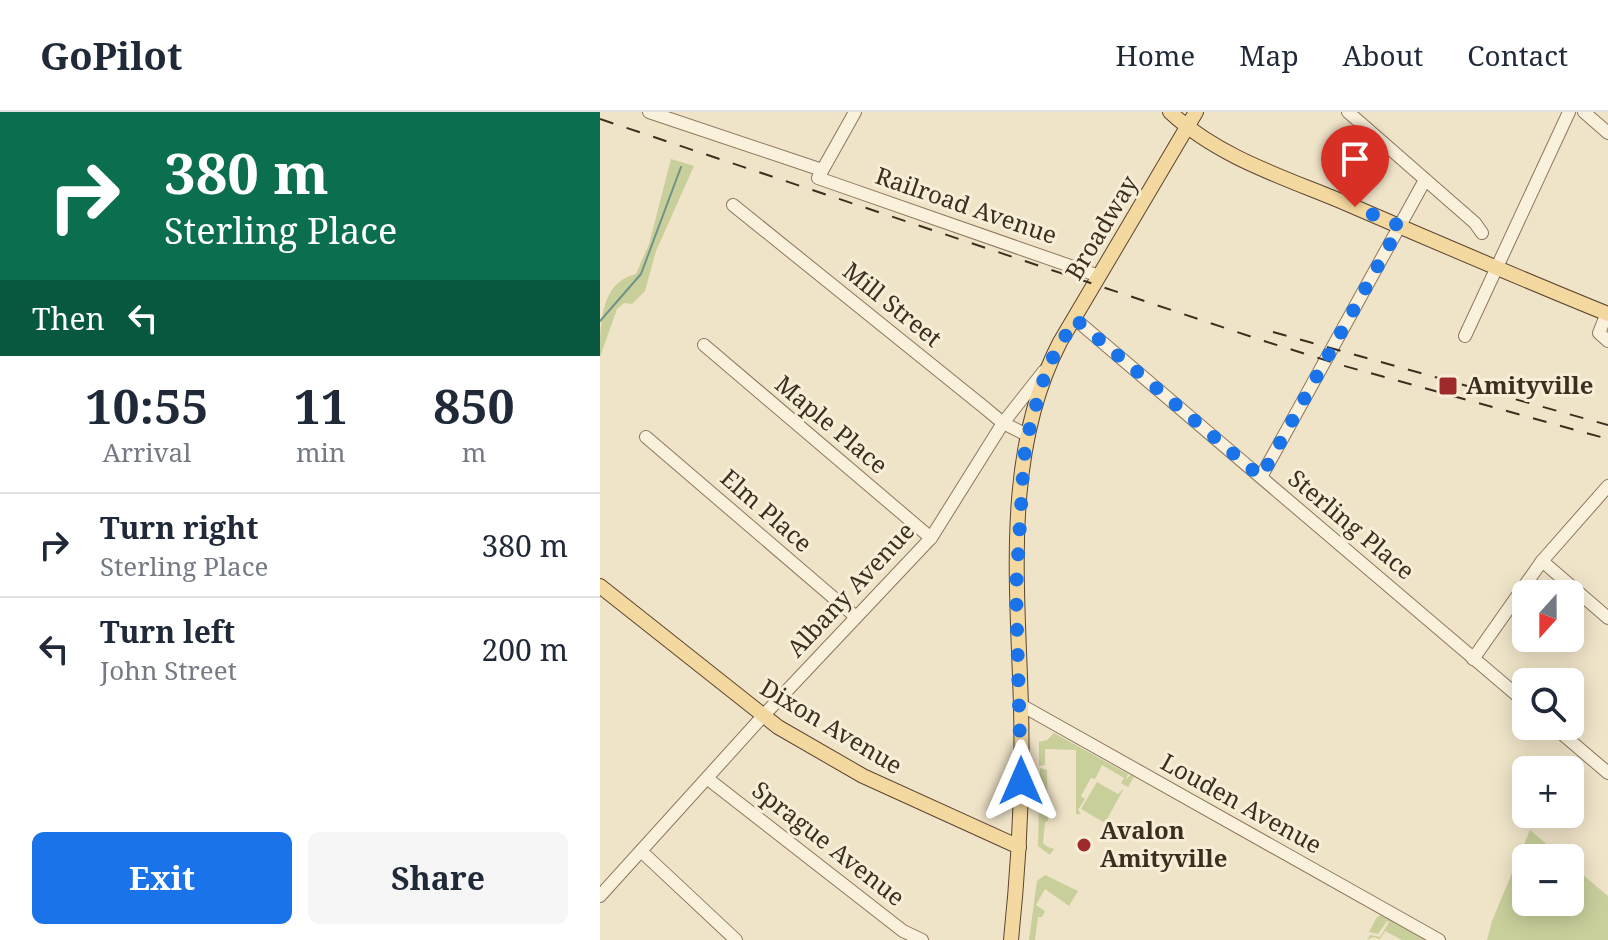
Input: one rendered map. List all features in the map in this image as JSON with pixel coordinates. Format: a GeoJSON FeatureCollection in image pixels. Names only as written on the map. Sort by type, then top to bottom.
{"type":"FeatureCollection","features":[{"type":"Feature","properties":{"kind":"main road"},"geometry":{"type":"LineString","coordinates":[[1170,112],[1209,143],[1267,171],[1607,314]]}},
{"type":"Feature","properties":{"kind":"main road","name":"Broadway"},"geometry":{"type":"LineString","coordinates":[[1011,940],[1019,847],[1021,705],[1016,590],[1027,435],[1047,368],[1196,112]]}},
{"type":"Feature","properties":{"kind":"main road","name":"Dixon Avenue"},"geometry":{"type":"LineString","coordinates":[[600,586],[763,716],[850,769],[1019,847]]}},
{"type":"Feature","properties":{"kind":"street","name":"Railroad Avenue"},"geometry":{"type":"LineString","coordinates":[[649,112],[1099,276]]}},
{"type":"Feature","properties":{"kind":"street"},"geometry":{"type":"LineString","coordinates":[[820,174],[855,112]]}},
{"type":"Feature","properties":{"kind":"street"},"geometry":{"type":"LineString","coordinates":[[1348,112],[1475,223],[1482,233]]}},
{"type":"Feature","properties":{"kind":"street"},"geometry":{"type":"LineString","coordinates":[[1465,336],[1569,112]]}},
{"type":"Feature","properties":{"kind":"street"},"geometry":{"type":"LineString","coordinates":[[1584,112],[1608,133]]}},
{"type":"Feature","properties":{"kind":"street"},"geometry":{"type":"LineString","coordinates":[[1261,477],[1425,180]]}},
{"type":"Feature","properties":{"kind":"street","name":"Mill Street"},"geometry":{"type":"LineString","coordinates":[[733,205],[1003,423],[1027,435]]}},
{"type":"Feature","properties":{"kind":"street"},"geometry":{"type":"LineString","coordinates":[[1607,314],[1599,333],[1608,341]]}},
{"type":"Feature","properties":{"kind":"street","name":"Sterling Place"},"geometry":{"type":"LineString","coordinates":[[1075,319],[1512,691]]}},
{"type":"Feature","properties":{"kind":"street","name":"Maple Place"},"geometry":{"type":"LineString","coordinates":[[704,345],[931,538]]}},
{"type":"Feature","properties":{"kind":"street","name":"Albany Avenue"},"geometry":{"type":"LineString","coordinates":[[600,896],[763,716],[931,538],[1003,423],[1047,368]]}},
{"type":"Feature","properties":{"kind":"street","name":"Elm Place"},"geometry":{"type":"LineString","coordinates":[[646,437],[856,617]]}},
{"type":"Feature","properties":{"kind":"street"},"geometry":{"type":"LineString","coordinates":[[1473,659],[1542,561],[1608,486]]}},
{"type":"Feature","properties":{"kind":"street"},"geometry":{"type":"LineString","coordinates":[[1542,561],[1608,618]]}},
{"type":"Feature","properties":{"kind":"street","name":"Louden Avenue"},"geometry":{"type":"LineString","coordinates":[[1021,705],[1439,940]]}},
{"type":"Feature","properties":{"kind":"street"},"geometry":{"type":"LineString","coordinates":[[1569,740],[1608,773]]}},
{"type":"Feature","properties":{"kind":"street","name":"Sprague Avenue"},"geometry":{"type":"LineString","coordinates":[[708,779],[903,931],[922,940]]}},
{"type":"Feature","properties":{"kind":"street"},"geometry":{"type":"LineString","coordinates":[[641,851],[736,940]]}},
{"type":"Feature","properties":{"kind":"green space"},"geometry":{"type":"Polygon","coordinates":[[[671,159],[694,166],[656,251],[645,291],[632,304],[624,303],[617,309],[600,357],[604,306],[615,286],[636,274],[649,244],[671,159]]]}},
{"type":"Feature","properties":{"kind":"green space"},"geometry":{"type":"Polygon","coordinates":[[[1054,733],[1128,774],[1126,780],[1130,775],[1134,777],[1128,787],[1121,783],[1124,778],[1102,765],[1081,796],[1085,799],[1078,810],[1081,814],[1076,814],[1076,750],[1045,749],[1045,765],[1039,766],[1039,742],[1047,740],[1054,733]]]}},
{"type":"Feature","properties":{"kind":"green space"},"geometry":{"type":"Polygon","coordinates":[[[1040,768],[1047,770],[1048,821],[1045,822],[1043,843],[1061,851],[1054,849],[1050,855],[1038,846],[1040,768]]]}},
{"type":"Feature","properties":{"kind":"green space"},"geometry":{"type":"Polygon","coordinates":[[[1097,782],[1118,794],[1124,788],[1105,823],[1081,809],[1097,782]]]}},
{"type":"Feature","properties":{"kind":"green space"},"geometry":{"type":"Polygon","coordinates":[[[1530,830],[1546,844],[1524,844],[1530,830]]]}},
{"type":"Feature","properties":{"kind":"green space"},"geometry":{"type":"Polygon","coordinates":[[[1512,873],[1512,916],[1584,916],[1584,876],[1608,896],[1608,940],[1487,940],[1512,873]]]}},
{"type":"Feature","properties":{"kind":"green space"},"geometry":{"type":"Polygon","coordinates":[[[1045,875],[1078,891],[1069,906],[1045,889],[1036,905],[1045,911],[1042,917],[1038,917],[1035,940],[1029,940],[1037,881],[1045,875]]]}},
{"type":"Feature","properties":{"kind":"green space"},"geometry":{"type":"Polygon","coordinates":[[[1383,914],[1428,940],[1402,940],[1385,931],[1380,939],[1373,937],[1367,940],[1370,935],[1380,937],[1389,922],[1378,934],[1369,932],[1377,917],[1383,914]]]}},
{"type":"Feature","properties":{"kind":"waterway"},"geometry":{"type":"LineString","coordinates":[[600,321],[641,274],[681,167]]}},
{"type":"Feature","properties":{"kind":"railway"},"geometry":{"type":"LineString","coordinates":[[600,119],[1264,341],[1608,439]]}},
{"type":"Feature","properties":{"kind":"railway"},"geometry":{"type":"LineString","coordinates":[[1273,332],[1608,425]]}},
{"type":"Feature","properties":{"kind":"place","name":"Amityville"},"geometry":{"type":"Point","coordinates":[1448,386]}},
{"type":"Feature","properties":{"kind":"place","name":"Avalon Amityville"},"geometry":{"type":"Point","coordinates":[1084,845]}},
{"type":"Feature","properties":{"kind":"route"},"geometry":{"type":"LineString","coordinates":[[1021,781],[1016,590],[1024,457],[1027,435],[1047,368],[1060,342],[1075,319],[1261,477],[1400,226],[1355,207]]}}]}
